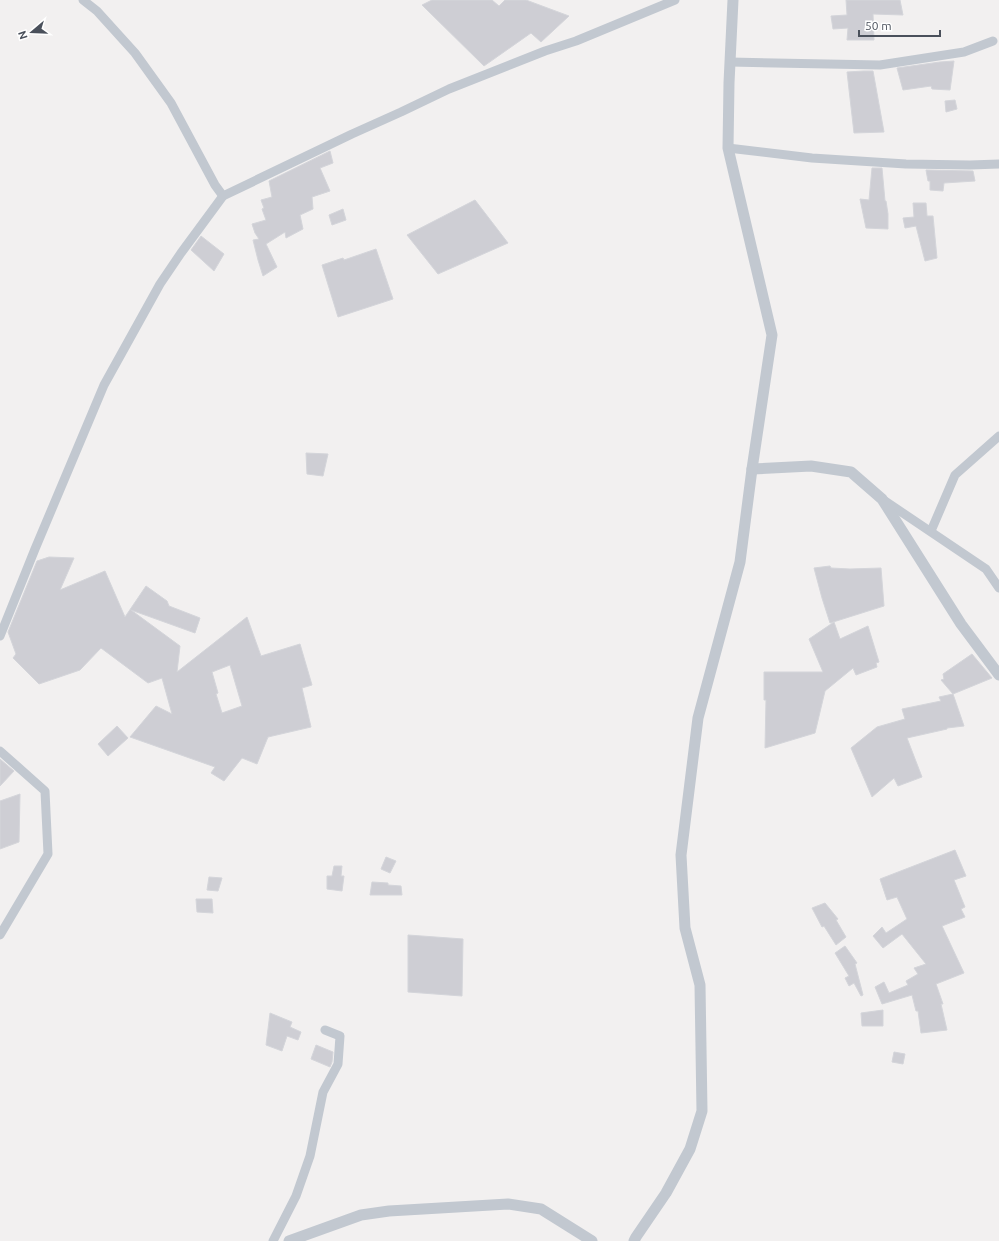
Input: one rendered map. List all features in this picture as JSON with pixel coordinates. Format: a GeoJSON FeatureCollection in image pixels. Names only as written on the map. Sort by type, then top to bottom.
{"type":"FeatureCollection","features":[{"type":"Feature","properties":{"kind":"street"},"geometry":{"type":"LineString","coordinates":[[83,0],[97,11],[135,53],[171,103],[215,185],[223,196]]}},
{"type":"Feature","properties":{"kind":"street"},"geometry":{"type":"LineString","coordinates":[[0,636],[104,385],[160,284],[223,196],[449,89],[545,51],[576,41],[674,0]]}},
{"type":"Feature","properties":{"kind":"street"},"geometry":{"type":"LineString","coordinates":[[634,1241],[666,1193],[690,1150],[702,1111],[700,985],[685,928],[681,855],[698,718],[740,562],[772,334],[728,148],[733,0]]}},
{"type":"Feature","properties":{"kind":"street"},"geometry":{"type":"LineString","coordinates":[[730,62],[880,65],[964,52],[993,41]]}},
{"type":"Feature","properties":{"kind":"street"},"geometry":{"type":"LineString","coordinates":[[728,148],[812,158],[906,164],[999,164]]}},
{"type":"Feature","properties":{"kind":"street"},"geometry":{"type":"LineString","coordinates":[[930,531],[955,475],[999,436]]}},
{"type":"Feature","properties":{"kind":"street"},"geometry":{"type":"LineString","coordinates":[[752,469],[811,466],[851,472],[882,499],[986,569],[999,588]]}},
{"type":"Feature","properties":{"kind":"street"},"geometry":{"type":"LineString","coordinates":[[882,499],[960,624],[999,675]]}},
{"type":"Feature","properties":{"kind":"street"},"geometry":{"type":"LineString","coordinates":[[0,751],[46,791],[48,854],[0,935]]}},
{"type":"Feature","properties":{"kind":"street"},"geometry":{"type":"LineString","coordinates":[[273,1241],[296,1196],[310,1156],[322,1092],[338,1064],[340,1036],[325,1030]]}},
{"type":"Feature","properties":{"kind":"street"},"geometry":{"type":"LineString","coordinates":[[289,1241],[361,1215],[436,1208],[508,1204],[541,1210],[592,1241]]}},
{"type":"Feature","properties":{"kind":"building"},"geometry":{"type":"Polygon","coordinates":[[[432,0],[492,0],[499,6],[505,0],[526,0],[569,16],[541,42],[531,33],[484,66],[422,5],[432,0]]]}},
{"type":"Feature","properties":{"kind":"building"},"geometry":{"type":"Polygon","coordinates":[[[846,0],[900,0],[903,15],[873,14],[874,40],[847,40],[848,28],[833,29],[831,16],[847,15],[846,0]]]}},
{"type":"Feature","properties":{"kind":"building"},"geometry":{"type":"Polygon","coordinates":[[[954,61],[950,90],[932,89],[931,86],[903,90],[897,68],[954,61]]]}},
{"type":"Feature","properties":{"kind":"building"},"geometry":{"type":"Polygon","coordinates":[[[873,71],[884,132],[854,133],[847,72],[873,71]]]}},
{"type":"Feature","properties":{"kind":"building"},"geometry":{"type":"Polygon","coordinates":[[[955,100],[957,109],[946,112],[945,101],[955,100]]]}},
{"type":"Feature","properties":{"kind":"building"},"geometry":{"type":"Polygon","coordinates":[[[330,151],[333,163],[320,168],[330,191],[312,197],[313,209],[300,215],[303,229],[286,238],[285,232],[266,244],[277,267],[263,276],[253,240],[259,239],[252,224],[266,220],[262,209],[264,208],[261,200],[272,197],[269,181],[330,151]]]}},
{"type":"Feature","properties":{"kind":"building"},"geometry":{"type":"Polygon","coordinates":[[[872,168],[882,168],[885,201],[888,214],[888,229],[866,228],[860,199],[869,200],[872,168]]]}},
{"type":"Feature","properties":{"kind":"building"},"geometry":{"type":"Polygon","coordinates":[[[926,170],[973,171],[975,181],[944,183],[943,191],[930,190],[930,181],[928,181],[926,170]]]}},
{"type":"Feature","properties":{"kind":"building"},"geometry":{"type":"Polygon","coordinates":[[[475,200],[508,243],[438,274],[407,235],[475,200]]]}},
{"type":"Feature","properties":{"kind":"building"},"geometry":{"type":"Polygon","coordinates":[[[913,203],[926,203],[927,216],[933,216],[937,258],[925,261],[916,226],[905,228],[903,218],[914,217],[913,203]]]}},
{"type":"Feature","properties":{"kind":"building"},"geometry":{"type":"Polygon","coordinates":[[[343,209],[346,220],[332,225],[329,215],[343,209]]]}},
{"type":"Feature","properties":{"kind":"building"},"geometry":{"type":"Polygon","coordinates":[[[201,236],[224,254],[214,271],[191,250],[201,236]]]}},
{"type":"Feature","properties":{"kind":"building"},"geometry":{"type":"Polygon","coordinates":[[[376,249],[393,299],[338,317],[322,265],[343,258],[344,260],[376,249]]]}},
{"type":"Feature","properties":{"kind":"building"},"geometry":{"type":"Polygon","coordinates":[[[306,453],[328,454],[323,476],[307,474],[306,453]]]}},
{"type":"Feature","properties":{"kind":"building"},"geometry":{"type":"Polygon","coordinates":[[[49,557],[74,558],[60,590],[105,571],[125,617],[146,586],[167,601],[169,606],[200,618],[195,633],[131,610],[180,646],[177,672],[247,617],[261,656],[300,644],[312,685],[302,688],[311,727],[268,737],[257,764],[242,758],[224,781],[211,773],[215,767],[130,737],[156,706],[172,714],[162,678],[148,683],[101,648],[80,670],[39,684],[13,658],[16,654],[8,632],[37,561],[49,557]],[[230,665],[212,672],[218,693],[216,694],[222,713],[242,706],[230,665]]]}},
{"type":"Feature","properties":{"kind":"building"},"geometry":{"type":"Polygon","coordinates":[[[830,566],[831,568],[850,569],[881,568],[884,606],[830,623],[814,568],[830,566]]]}},
{"type":"Feature","properties":{"kind":"building"},"geometry":{"type":"Polygon","coordinates":[[[834,622],[840,639],[868,626],[879,662],[876,663],[877,667],[856,675],[853,668],[825,691],[815,733],[765,748],[766,700],[764,700],[764,672],[823,672],[809,639],[834,622]]]}},
{"type":"Feature","properties":{"kind":"building"},"geometry":{"type":"Polygon","coordinates":[[[972,654],[992,678],[953,694],[941,680],[944,679],[943,674],[972,654]]]}},
{"type":"Feature","properties":{"kind":"building"},"geometry":{"type":"Polygon","coordinates":[[[953,694],[964,726],[947,728],[907,738],[922,777],[898,786],[894,778],[872,797],[851,748],[877,727],[905,719],[902,709],[941,701],[939,697],[953,694]]]}},
{"type":"Feature","properties":{"kind":"building"},"geometry":{"type":"Polygon","coordinates":[[[117,726],[128,738],[108,756],[98,744],[117,726]]]}},
{"type":"Feature","properties":{"kind":"building"},"geometry":{"type":"Polygon","coordinates":[[[0,759],[14,771],[0,786],[0,759]]]}},
{"type":"Feature","properties":{"kind":"building"},"geometry":{"type":"Polygon","coordinates":[[[20,794],[19,842],[0,849],[0,801],[20,794]]]}},
{"type":"Feature","properties":{"kind":"building"},"geometry":{"type":"Polygon","coordinates":[[[955,850],[966,876],[954,880],[965,907],[961,909],[965,917],[942,926],[964,973],[936,984],[943,1004],[941,1004],[947,1030],[921,1033],[918,1011],[916,1011],[912,995],[882,1004],[875,987],[884,982],[889,993],[908,985],[906,981],[918,974],[914,968],[926,964],[902,934],[883,948],[873,936],[882,927],[886,933],[907,919],[897,897],[887,900],[880,879],[955,850]]]}},
{"type":"Feature","properties":{"kind":"building"},"geometry":{"type":"Polygon","coordinates":[[[386,857],[396,861],[390,873],[381,869],[386,857]]]}},
{"type":"Feature","properties":{"kind":"building"},"geometry":{"type":"Polygon","coordinates":[[[334,866],[342,866],[341,876],[344,876],[342,891],[327,889],[327,876],[332,876],[334,866]]]}},
{"type":"Feature","properties":{"kind":"building"},"geometry":{"type":"Polygon","coordinates":[[[209,877],[222,878],[218,891],[207,890],[209,877]]]}},
{"type":"Feature","properties":{"kind":"building"},"geometry":{"type":"Polygon","coordinates":[[[372,882],[401,886],[402,895],[370,895],[372,882]]]}},
{"type":"Feature","properties":{"kind":"building"},"geometry":{"type":"Polygon","coordinates":[[[196,899],[212,899],[213,913],[197,912],[196,899]]]}},
{"type":"Feature","properties":{"kind":"building"},"geometry":{"type":"Polygon","coordinates":[[[825,903],[838,919],[836,920],[846,937],[836,945],[824,926],[822,927],[812,908],[825,903]]]}},
{"type":"Feature","properties":{"kind":"building"},"geometry":{"type":"Polygon","coordinates":[[[408,935],[463,939],[462,996],[408,992],[408,935]]]}},
{"type":"Feature","properties":{"kind":"building"},"geometry":{"type":"Polygon","coordinates":[[[845,946],[857,963],[855,964],[863,995],[861,996],[854,983],[849,986],[845,978],[849,976],[835,953],[845,946]]]}},
{"type":"Feature","properties":{"kind":"building"},"geometry":{"type":"Polygon","coordinates":[[[883,1010],[883,1026],[862,1026],[861,1013],[883,1010]]]}},
{"type":"Feature","properties":{"kind":"building"},"geometry":{"type":"Polygon","coordinates":[[[270,1013],[292,1022],[290,1027],[301,1032],[298,1040],[287,1036],[282,1051],[266,1045],[270,1013]]]}},
{"type":"Feature","properties":{"kind":"building"},"geometry":{"type":"Polygon","coordinates":[[[316,1045],[333,1052],[330,1067],[311,1059],[316,1045]]]}},
{"type":"Feature","properties":{"kind":"building"},"geometry":{"type":"Polygon","coordinates":[[[894,1052],[905,1054],[903,1064],[892,1062],[894,1052]]]}}]}
